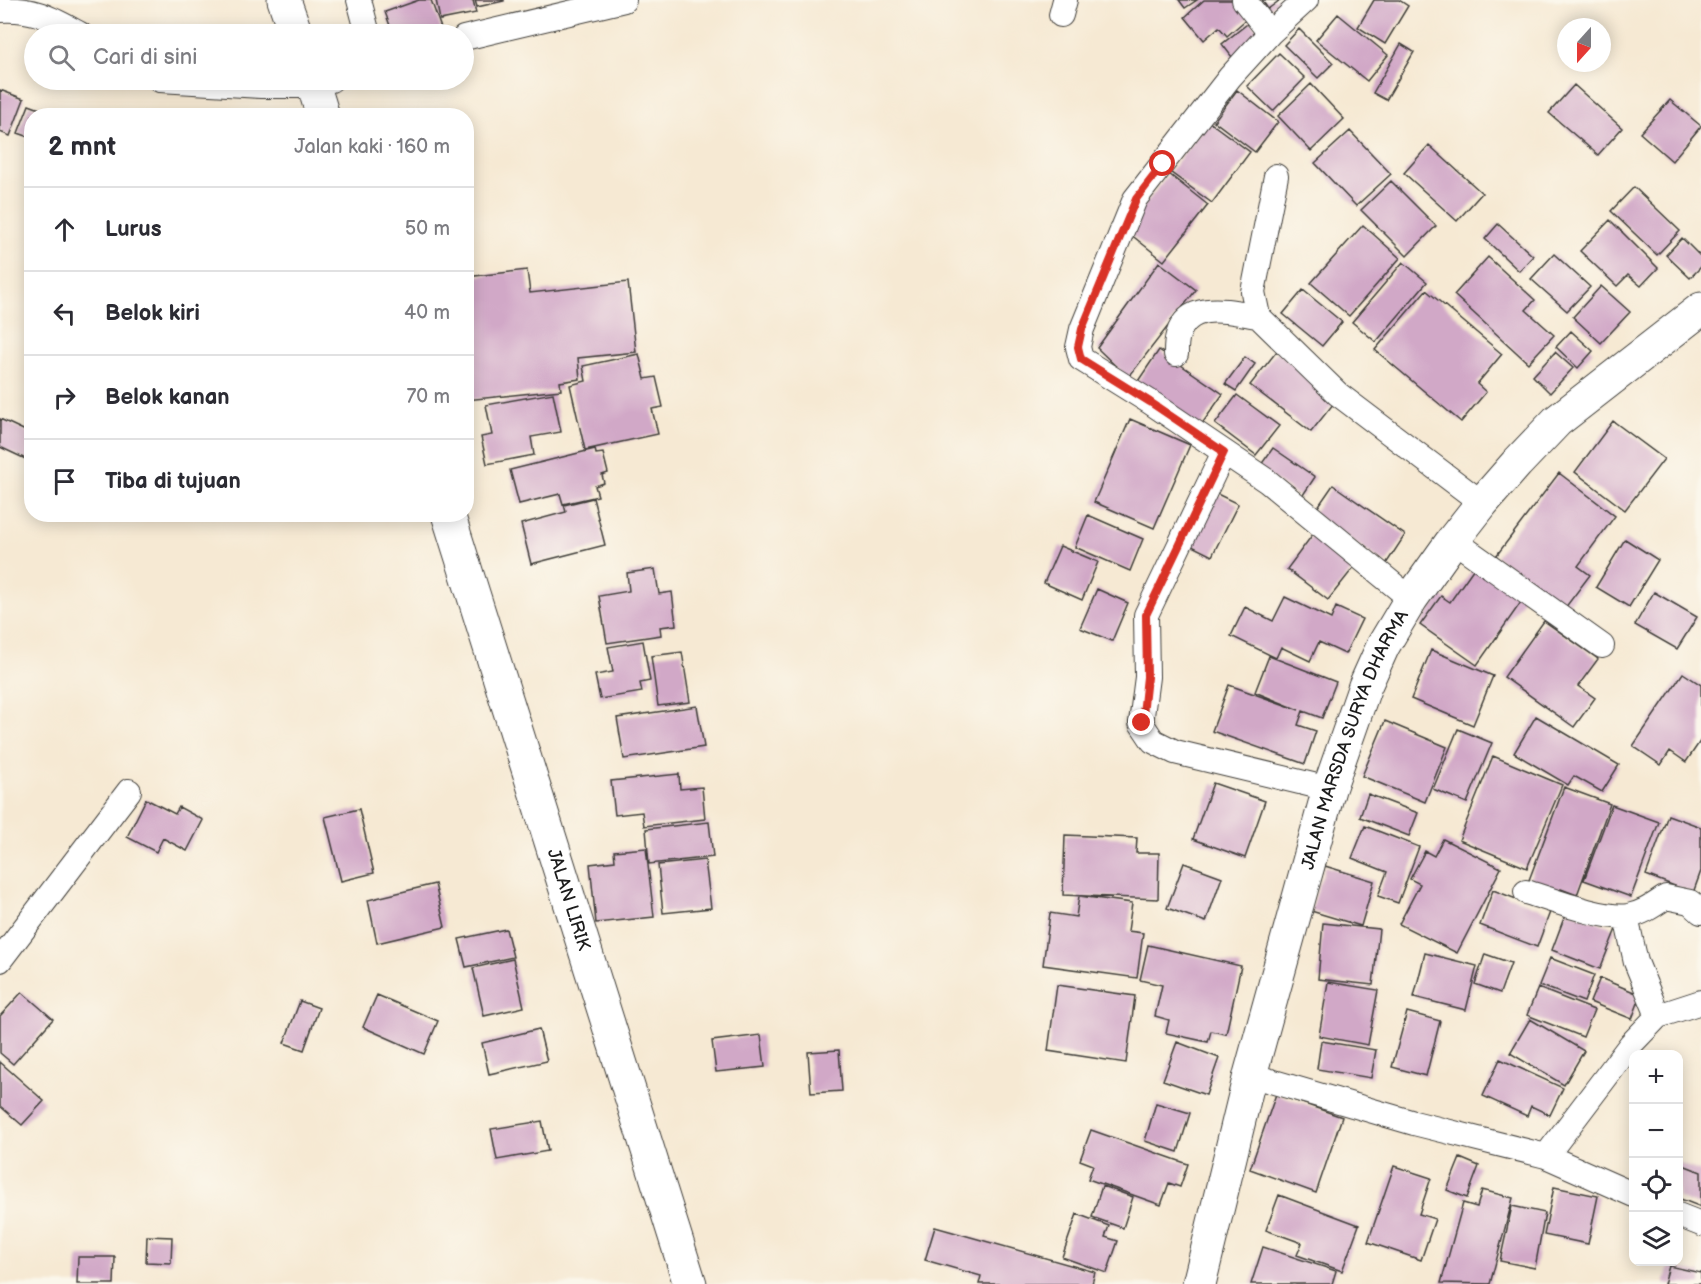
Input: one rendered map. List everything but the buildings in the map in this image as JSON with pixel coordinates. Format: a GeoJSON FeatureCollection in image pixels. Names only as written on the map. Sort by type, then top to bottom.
{"type":"FeatureCollection","features":[{"type":"Feature","properties":{"kind":"main road"},"geometry":{"type":"LineString","coordinates":[[284,0],[292,24]]}},
{"type":"Feature","properties":{"kind":"main road","name":"JALAN MARSDA SURYA DHARMA"},"geometry":{"type":"LineString","coordinates":[[1199,1284],[1250,1075],[1329,789],[1365,686],[1383,646],[1411,599],[1453,540],[1482,503],[1557,422],[1698,316]]}},
{"type":"Feature","properties":{"kind":"main road","name":"JALAN LIRIK"},"geometry":{"type":"LineString","coordinates":[[451,522],[690,1284]]}},
{"type":"Feature","properties":{"kind":"street"},"geometry":{"type":"LineString","coordinates":[[358,0],[365,24]]}},
{"type":"Feature","properties":{"kind":"street"},"geometry":{"type":"LineString","coordinates":[[474,36],[624,0]]}},
{"type":"Feature","properties":{"kind":"street"},"geometry":{"type":"LineString","coordinates":[[1244,0],[1270,33]]}},
{"type":"Feature","properties":{"kind":"street"},"geometry":{"type":"LineString","coordinates":[[1306,0],[1270,33],[1230,77],[1136,199],[1082,329],[1078,347],[1081,359],[1150,402],[1267,481],[1411,599]]}},
{"type":"Feature","properties":{"kind":"street"},"geometry":{"type":"LineString","coordinates":[[0,10],[30,10],[60,24]]}},
{"type":"Feature","properties":{"kind":"street"},"geometry":{"type":"LineString","coordinates":[[1276,176],[1252,291],[1258,316],[1338,394],[1482,503]]}},
{"type":"Feature","properties":{"kind":"street"},"geometry":{"type":"LineString","coordinates":[[1176,354],[1178,333],[1190,316],[1210,309],[1258,316]]}},
{"type":"Feature","properties":{"kind":"street"},"geometry":{"type":"LineString","coordinates":[[1224,452],[1146,615],[1147,677],[1142,723],[1154,741],[1175,752],[1329,789]]}},
{"type":"Feature","properties":{"kind":"street"},"geometry":{"type":"LineString","coordinates":[[1453,540],[1602,646]]}},
{"type":"Feature","properties":{"kind":"street"},"geometry":{"type":"LineString","coordinates":[[0,960],[129,791]]}},
{"type":"Feature","properties":{"kind":"street"},"geometry":{"type":"LineString","coordinates":[[1526,892],[1589,911],[1626,917],[1643,911],[1666,897],[1690,902],[1701,912]]}},
{"type":"Feature","properties":{"kind":"street"},"geometry":{"type":"LineString","coordinates":[[1626,917],[1636,962],[1658,1016]]}},
{"type":"Feature","properties":{"kind":"street"},"geometry":{"type":"LineString","coordinates":[[1546,1156],[1631,1044],[1658,1016],[1701,1002]]}},
{"type":"Feature","properties":{"kind":"street"},"geometry":{"type":"LineString","coordinates":[[1250,1075],[1414,1123],[1546,1156],[1629,1193]]}},
{"type":"Feature","properties":{"kind":"street"},"geometry":{"type":"LineString","coordinates":[[1683,1217],[1701,1224]]}},
{"type":"Feature","properties":{"kind":"route"},"geometry":{"type":"LineString","coordinates":[[1142,723],[1147,677],[1146,615],[1224,452],[1081,359],[1078,347],[1082,329],[1136,199],[1163,164]]}}]}
